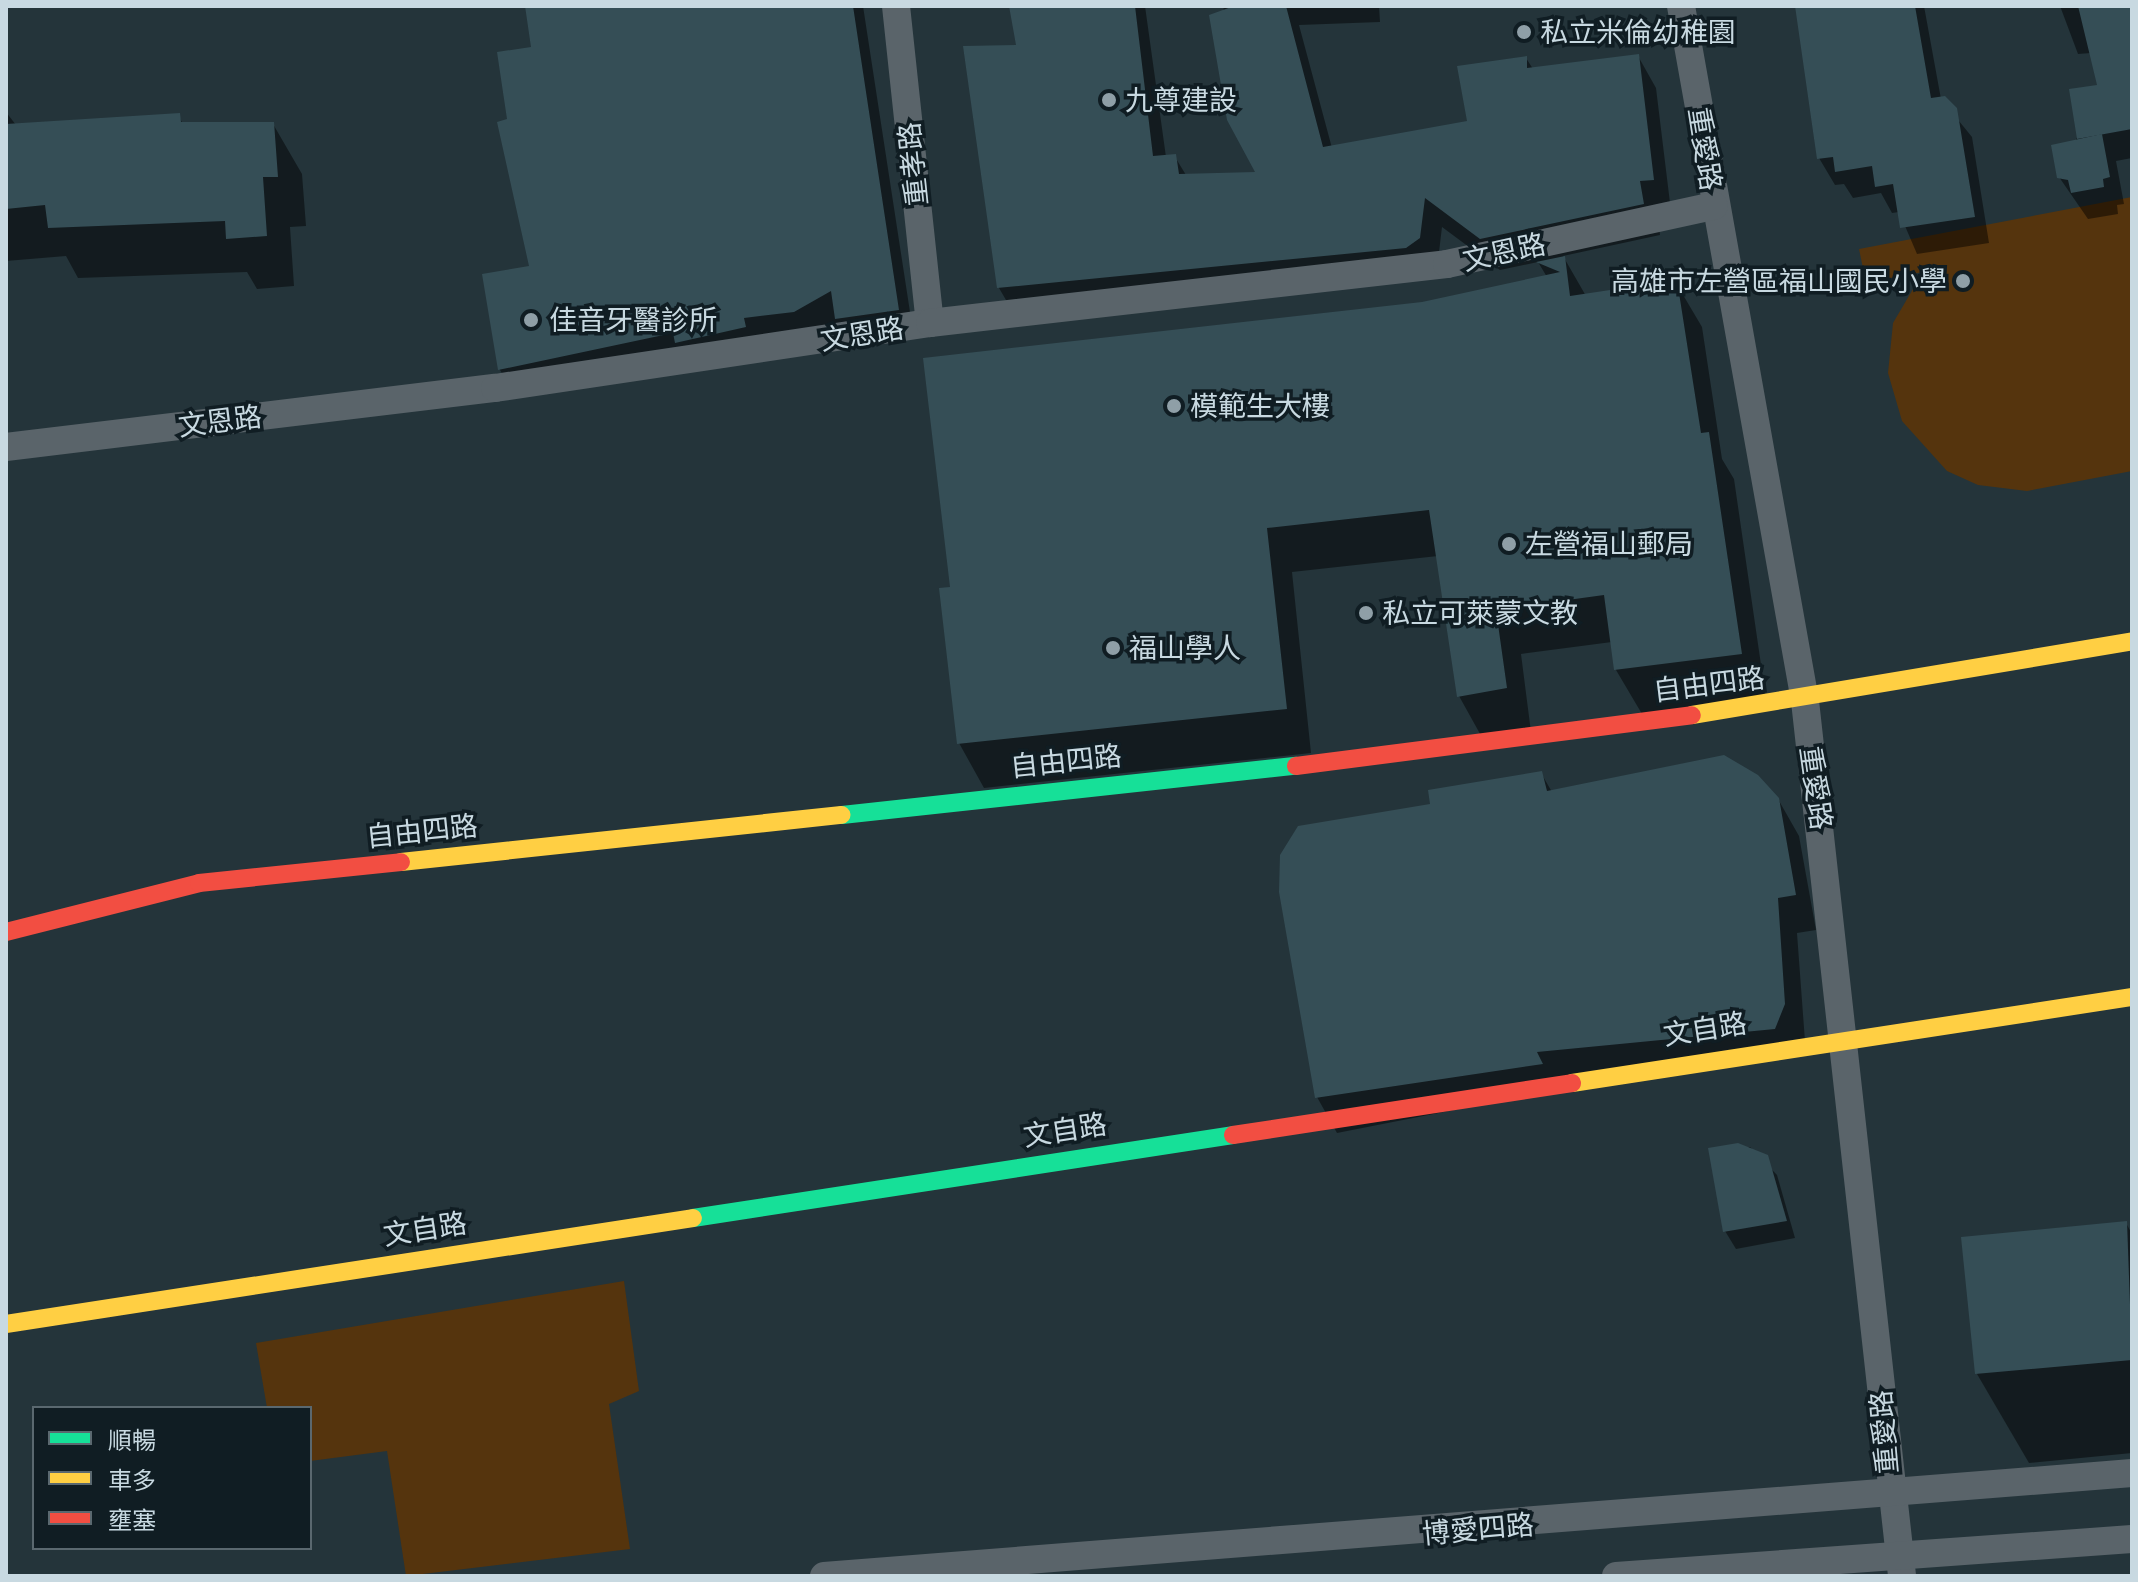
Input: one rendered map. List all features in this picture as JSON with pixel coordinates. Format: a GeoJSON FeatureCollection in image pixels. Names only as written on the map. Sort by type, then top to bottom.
{"type":"FeatureCollection","features":[{"type":"Feature","properties":{"kind":"street","name":"重孝路"},"geometry":{"type":"LineString","coordinates":[[896,6],[930,323]]}},
{"type":"Feature","properties":{"kind":"street","name":"重愛路"},"geometry":{"type":"LineString","coordinates":[[1681,6],[1714,206],[1805,701],[1844,1036],[1890,1491],[1901,1567]]}},
{"type":"Feature","properties":{"kind":"street","name":"文恩路"},"geometry":{"type":"LineString","coordinates":[[6,447],[495,388],[930,323],[1447,264],[1714,206]]}},
{"type":"Feature","properties":{"kind":"street","name":"自由四路"},"geometry":{"type":"LineString","coordinates":[[6,932],[199,883],[1237,773],[1805,701],[2132,641]]}},
{"type":"Feature","properties":{"kind":"street","name":"文自路"},"geometry":{"type":"LineString","coordinates":[[6,1324],[1844,1036],[1885,1037],[2132,997]]}},
{"type":"Feature","properties":{"kind":"street","name":"博愛四路"},"geometry":{"type":"LineString","coordinates":[[824,1576],[1362,1539],[1890,1491],[2132,1473]]}},
{"type":"Feature","properties":{"kind":"street"},"geometry":{"type":"LineString","coordinates":[[1616,1576],[1901,1567],[2132,1539]]}},
{"type":"Feature","properties":{"kind":"shaded area"},"geometry":{"type":"Polygon","coordinates":[[[2132,197],[2132,471],[2027,491],[1978,485],[1947,471],[1902,421],[1888,373],[1893,323],[1923,272],[1866,283],[1859,249],[2132,197]]]}},
{"type":"Feature","properties":{"kind":"shaded area"},"geometry":{"type":"Polygon","coordinates":[[[624,1281],[639,1391],[609,1404],[630,1549],[406,1576],[387,1451],[312,1461],[312,1406],[267,1406],[256,1343],[624,1281]]]}},
{"type":"Feature","properties":{"kind":"building"},"geometry":{"type":"Polygon","coordinates":[[[525,6],[853,6],[899,310],[835,319],[831,291],[794,312],[744,318],[746,327],[675,343],[673,333],[498,370],[482,274],[529,266],[497,122],[507,119],[497,52],[531,47],[525,6]]]}},
{"type":"Feature","properties":{"kind":"building"},"geometry":{"type":"Polygon","coordinates":[[[1009,6],[1135,6],[1153,156],[1176,154],[1179,174],[1255,172],[1227,120],[1209,15],[1234,6],[1286,6],[1323,147],[1467,121],[1457,66],[1527,56],[1527,68],[1639,54],[1654,180],[1640,181],[1644,204],[1480,239],[1425,198],[1420,238],[1406,248],[997,288],[963,46],[1016,45],[1009,6]]]}},
{"type":"Feature","properties":{"kind":"building"},"geometry":{"type":"Polygon","coordinates":[[[1795,6],[1915,6],[1931,98],[1945,96],[1957,108],[1975,217],[1900,228],[1893,184],[1875,187],[1872,166],[1835,172],[1833,157],[1817,159],[1795,6]]]}},
{"type":"Feature","properties":{"kind":"building"},"geometry":{"type":"Polygon","coordinates":[[[2078,6],[2132,6],[2132,129],[2077,139],[2069,89],[2097,85],[2078,6]]]}},
{"type":"Feature","properties":{"kind":"building"},"geometry":{"type":"Polygon","coordinates":[[[180,113],[181,122],[274,122],[278,177],[263,177],[267,236],[226,239],[225,221],[48,228],[45,205],[6,209],[6,124],[180,113]]]}},
{"type":"Feature","properties":{"kind":"building"},"geometry":{"type":"Polygon","coordinates":[[[2102,134],[2110,177],[2103,179],[2104,187],[2071,193],[2068,180],[2057,178],[2051,145],[2102,134]]]}},
{"type":"Feature","properties":{"kind":"building"},"geometry":{"type":"Polygon","coordinates":[[[1565,256],[1570,296],[1677,280],[1701,433],[1709,432],[1742,654],[1614,670],[1604,595],[1496,610],[1507,688],[1457,697],[1429,510],[1267,528],[1287,709],[957,744],[939,588],[950,587],[923,358],[1422,302],[1560,272],[1536,262],[1565,256]]]}},
{"type":"Feature","properties":{"kind":"building"},"geometry":{"type":"Polygon","coordinates":[[[1724,755],[1758,775],[1779,798],[1796,895],[1778,898],[1785,1004],[1775,1029],[1537,1052],[1543,1064],[1315,1098],[1279,892],[1280,855],[1298,826],[1430,804],[1428,790],[1542,771],[1547,791],[1724,755]]]}},
{"type":"Feature","properties":{"kind":"building"},"geometry":{"type":"Polygon","coordinates":[[[1738,1143],[1768,1155],[1787,1221],[1723,1232],[1708,1148],[1738,1143]]]}},
{"type":"Feature","properties":{"kind":"building"},"geometry":{"type":"Polygon","coordinates":[[[2127,1221],[2132,1360],[1975,1374],[1961,1237],[2127,1221]]]}},
{"type":"Feature","properties":{"kind":"traffic: fast"},"geometry":{"type":"LineString","coordinates":[[842,815],[1296,766]]}},
{"type":"Feature","properties":{"kind":"traffic: fast"},"geometry":{"type":"LineString","coordinates":[[693,1218],[1233,1135]]}},
{"type":"Feature","properties":{"kind":"traffic: slow"},"geometry":{"type":"LineString","coordinates":[[1692,715],[2132,641]]}},
{"type":"Feature","properties":{"kind":"traffic: slow"},"geometry":{"type":"LineString","coordinates":[[401,862],[842,815]]}},
{"type":"Feature","properties":{"kind":"traffic: slow"},"geometry":{"type":"LineString","coordinates":[[1572,1083],[2132,997]]}},
{"type":"Feature","properties":{"kind":"traffic: slow"},"geometry":{"type":"LineString","coordinates":[[6,1324],[693,1218]]}},
{"type":"Feature","properties":{"kind":"traffic: jam"},"geometry":{"type":"LineString","coordinates":[[1296,766],[1692,715]]}},
{"type":"Feature","properties":{"kind":"traffic: jam"},"geometry":{"type":"LineString","coordinates":[[6,932],[199,883],[401,862]]}},
{"type":"Feature","properties":{"kind":"traffic: jam"},"geometry":{"type":"LineString","coordinates":[[1233,1135],[1572,1083]]}},
{"type":"Feature","properties":{"kind":"place","name":"私立米倫幼稚園"},"geometry":{"type":"Point","coordinates":[1524,32]}},
{"type":"Feature","properties":{"kind":"place","name":"九尊建設"},"geometry":{"type":"Point","coordinates":[1109,100]}},
{"type":"Feature","properties":{"kind":"place","name":"高雄市左營區福山國民小學"},"geometry":{"type":"Point","coordinates":[1963,281]}},
{"type":"Feature","properties":{"kind":"place","name":"佳音牙醫診所"},"geometry":{"type":"Point","coordinates":[531,320]}},
{"type":"Feature","properties":{"kind":"place","name":"模範生大樓"},"geometry":{"type":"Point","coordinates":[1174,406]}},
{"type":"Feature","properties":{"kind":"place","name":"左營福山郵局"},"geometry":{"type":"Point","coordinates":[1509,544]}},
{"type":"Feature","properties":{"kind":"place","name":"私立可萊蒙文教"},"geometry":{"type":"Point","coordinates":[1366,613]}},
{"type":"Feature","properties":{"kind":"place","name":"福山學人"},"geometry":{"type":"Point","coordinates":[1113,648]}}]}
